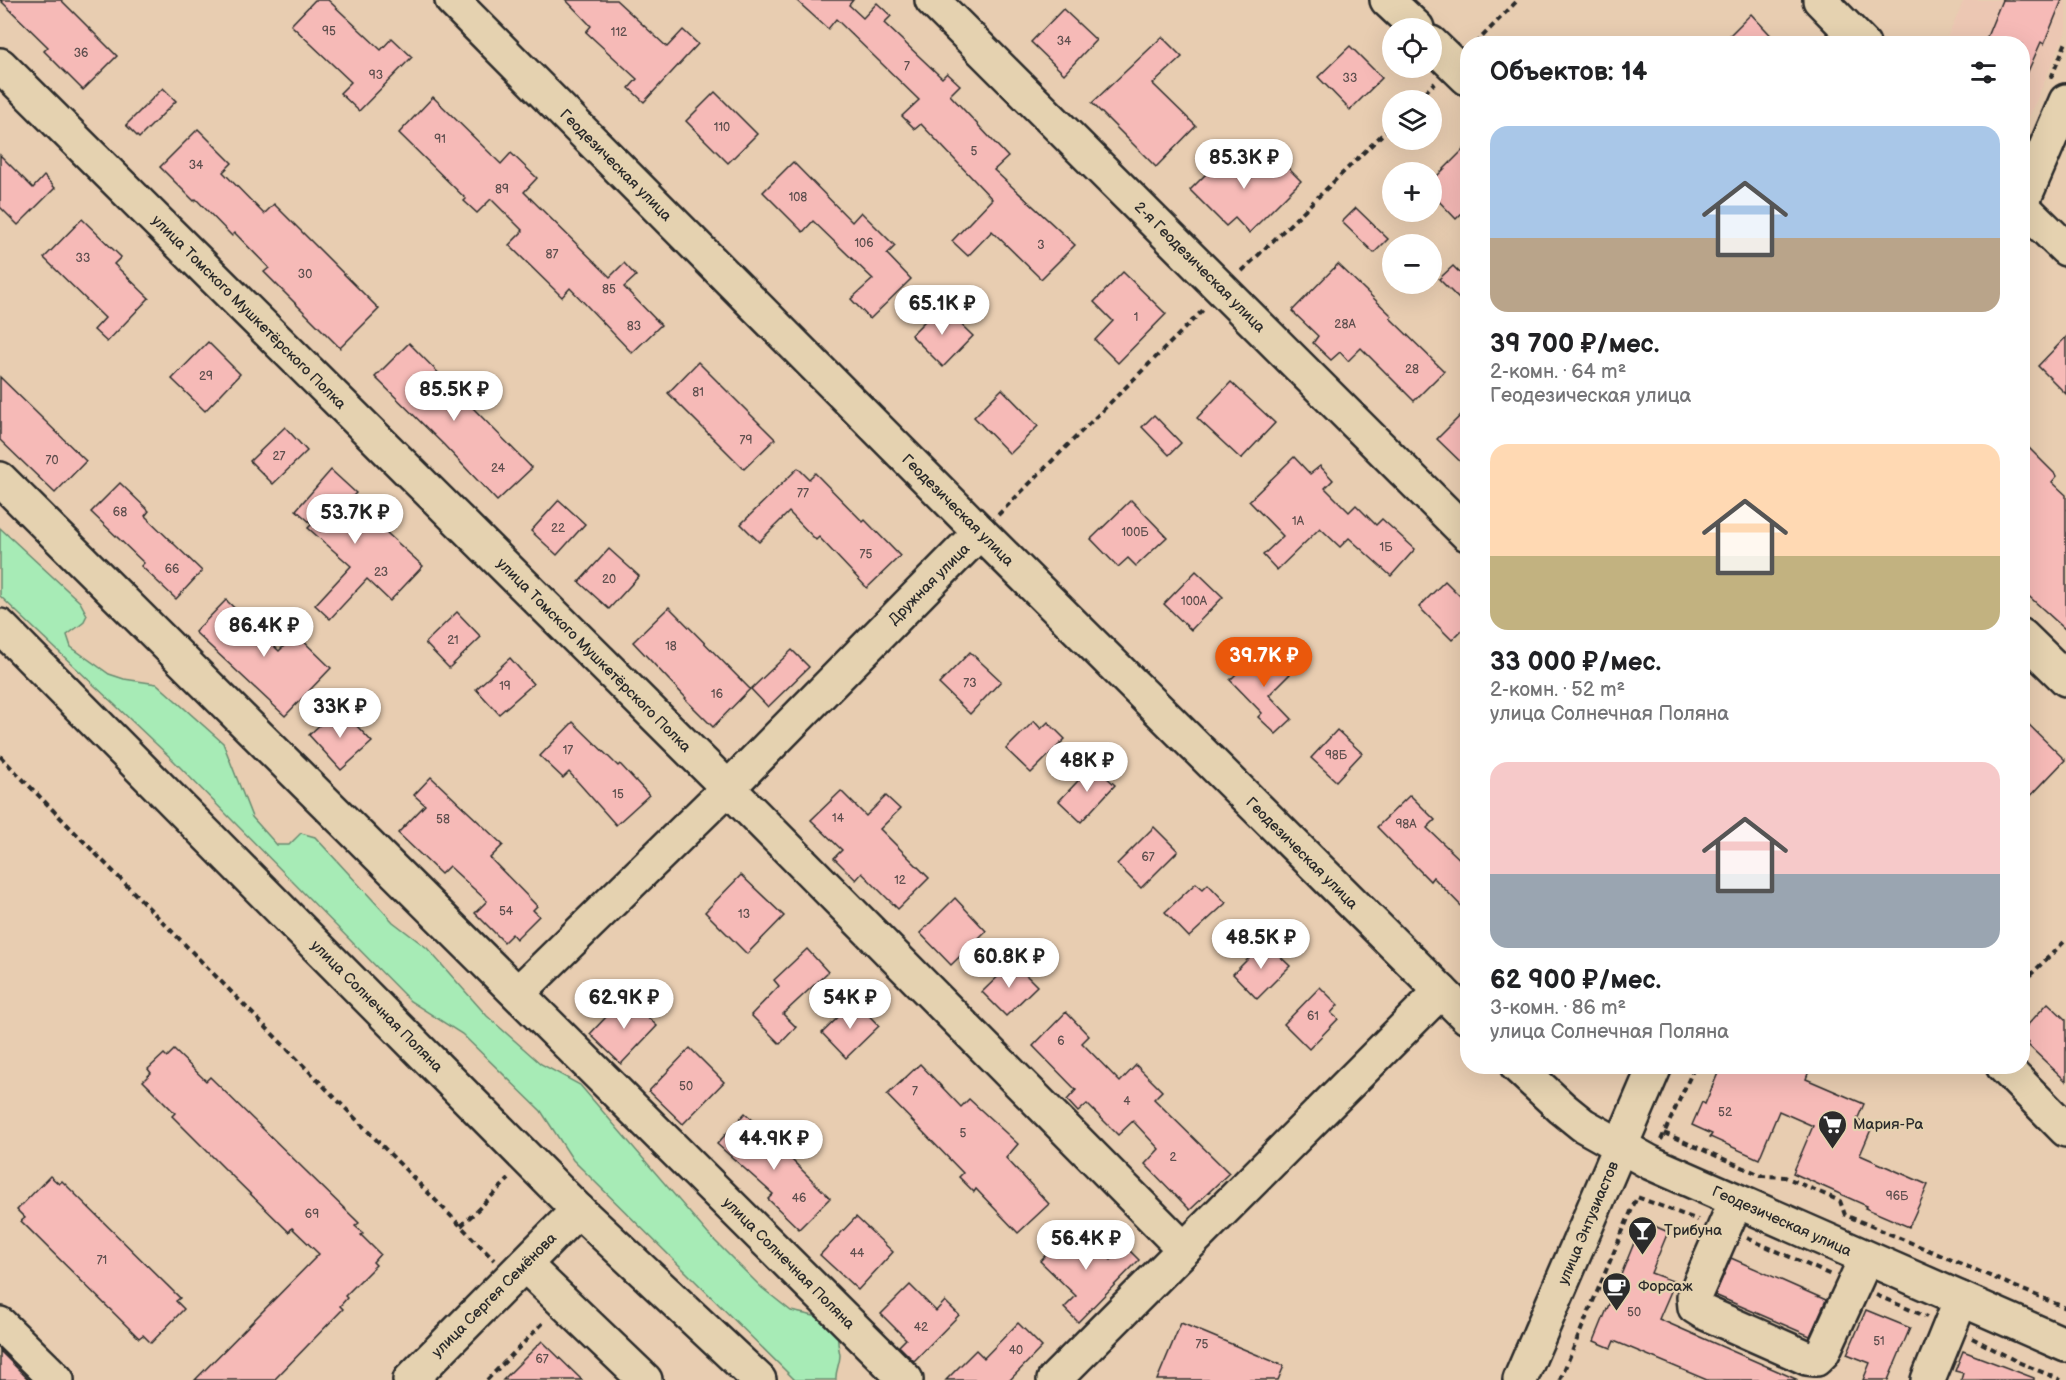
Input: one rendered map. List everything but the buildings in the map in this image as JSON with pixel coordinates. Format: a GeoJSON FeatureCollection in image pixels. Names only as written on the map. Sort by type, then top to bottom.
{"type":"FeatureCollection","features":[{"type":"Feature","properties":{"kind":"street","name":"Геодезическая улица"},"geometry":{"type":"LineString","coordinates":[[452,0],[980,532],[1460,1010]]}},
{"type":"Feature","properties":{"kind":"street","name":"2-я Геодезическая улица"},"geometry":{"type":"LineString","coordinates":[[932,0],[1460,527]]}},
{"type":"Feature","properties":{"kind":"street"},"geometry":{"type":"LineString","coordinates":[[1387,0],[1406,18]]}},
{"type":"Feature","properties":{"kind":"street"},"geometry":{"type":"LineString","coordinates":[[1820,0],[1855,36]]}},
{"type":"Feature","properties":{"kind":"street"},"geometry":{"type":"LineString","coordinates":[[1442,53],[1460,71]]}},
{"type":"Feature","properties":{"kind":"street","name":"улица Томского Мушкетёрского Полка"},"geometry":{"type":"LineString","coordinates":[[0,64],[728,788],[1184,1249]]}},
{"type":"Feature","properties":{"kind":"street"},"geometry":{"type":"LineString","coordinates":[[2030,185],[2066,101]]}},
{"type":"Feature","properties":{"kind":"street"},"geometry":{"type":"LineString","coordinates":[[2030,212],[2066,249]]}},
{"type":"Feature","properties":{"kind":"street","name":"улица Солнечная Поляна"},"geometry":{"type":"LineString","coordinates":[[0,479],[906,1380]]}},
{"type":"Feature","properties":{"kind":"street","name":"Дружная улица"},"geometry":{"type":"LineString","coordinates":[[518,993],[728,788],[980,532]]}},
{"type":"Feature","properties":{"kind":"street","name":"улица Солнечная Поляна"},"geometry":{"type":"LineString","coordinates":[[0,626],[578,1210],[759,1380]]}},
{"type":"Feature","properties":{"kind":"street"},"geometry":{"type":"LineString","coordinates":[[2030,644],[2066,679]]}},
{"type":"Feature","properties":{"kind":"street"},"geometry":{"type":"LineString","coordinates":[[1054,1380],[1441,991]]}},
{"type":"Feature","properties":{"kind":"street","name":"Геодезическая улица"},"geometry":{"type":"LineString","coordinates":[[1531,1074],[1583,1125],[1621,1148],[1736,1201],[2066,1345]]}},
{"type":"Feature","properties":{"kind":"street","name":"улица Энтузиастов"},"geometry":{"type":"LineString","coordinates":[[1520,1380],[1652,1074]]}},
{"type":"Feature","properties":{"kind":"street"},"geometry":{"type":"LineString","coordinates":[[2011,1074],[2066,1130]]}},
{"type":"Feature","properties":{"kind":"street"},"geometry":{"type":"LineString","coordinates":[[1736,1201],[1694,1298],[1695,1306],[1713,1317],[1807,1358],[1816,1359],[1823,1352],[1866,1258]]}},
{"type":"Feature","properties":{"kind":"street","name":"улица Сергея Семёнова"},"geometry":{"type":"LineString","coordinates":[[410,1380],[578,1210]]}},
{"type":"Feature","properties":{"kind":"street"},"geometry":{"type":"LineString","coordinates":[[519,1271],[564,1302],[645,1380]]}},
{"type":"Feature","properties":{"kind":"street"},"geometry":{"type":"LineString","coordinates":[[1928,1380],[1961,1299]]}},
{"type":"Feature","properties":{"kind":"street"},"geometry":{"type":"LineString","coordinates":[[0,1324],[57,1380]]}},
{"type":"Feature","properties":{"kind":"path"},"geometry":{"type":"LineString","coordinates":[[1482,36],[1518,0]]}},
{"type":"Feature","properties":{"kind":"path","name":"Дружная улица"},"geometry":{"type":"LineString","coordinates":[[980,532],[1382,135]]}},
{"type":"Feature","properties":{"kind":"path"},"geometry":{"type":"LineString","coordinates":[[0,756],[460,1226],[519,1271]]}},
{"type":"Feature","properties":{"kind":"path"},"geometry":{"type":"LineString","coordinates":[[2030,975],[2066,940]]}},
{"type":"Feature","properties":{"kind":"path"},"geometry":{"type":"LineString","coordinates":[[1660,1141],[1691,1074]]}},
{"type":"Feature","properties":{"kind":"path"},"geometry":{"type":"LineString","coordinates":[[1664,1133],[1763,1176],[1785,1177],[1840,1201],[1845,1215],[2066,1308]]}},
{"type":"Feature","properties":{"kind":"path"},"geometry":{"type":"LineString","coordinates":[[460,1226],[529,1160]]}},
{"type":"Feature","properties":{"kind":"path"},"geometry":{"type":"LineString","coordinates":[[1560,1380],[1637,1197]]}},
{"type":"Feature","properties":{"kind":"path"},"geometry":{"type":"LineString","coordinates":[[487,1380],[564,1302]]}},
{"type":"Feature","properties":{"kind":"shaded area"},"geometry":{"type":"Polygon","coordinates":[[[1964,0],[2066,0],[2066,31],[2030,115],[2030,36],[1948,36],[1964,0]]]}},
{"type":"Feature","properties":{"kind":"green space"},"geometry":{"type":"Polygon","coordinates":[[[0,528],[80,602],[87,615],[83,623],[67,635],[71,647],[109,674],[124,679],[157,684],[223,743],[252,817],[277,845],[289,845],[301,833],[315,837],[393,922],[427,948],[487,1016],[541,1064],[580,1085],[708,1234],[762,1288],[791,1311],[828,1319],[838,1335],[840,1355],[836,1380],[795,1380],[573,1160],[541,1111],[462,1034],[410,1001],[172,759],[0,596],[0,528]]]}},
{"type":"Feature","properties":{"kind":"place","name":"Мария-Ра"},"geometry":{"type":"Point","coordinates":[1832,1150]}},
{"type":"Feature","properties":{"kind":"place","name":"Трибуна"},"geometry":{"type":"Point","coordinates":[1643,1256]}},
{"type":"Feature","properties":{"kind":"place","name":"Форсаж"},"geometry":{"type":"Point","coordinates":[1617,1312]}}]}
